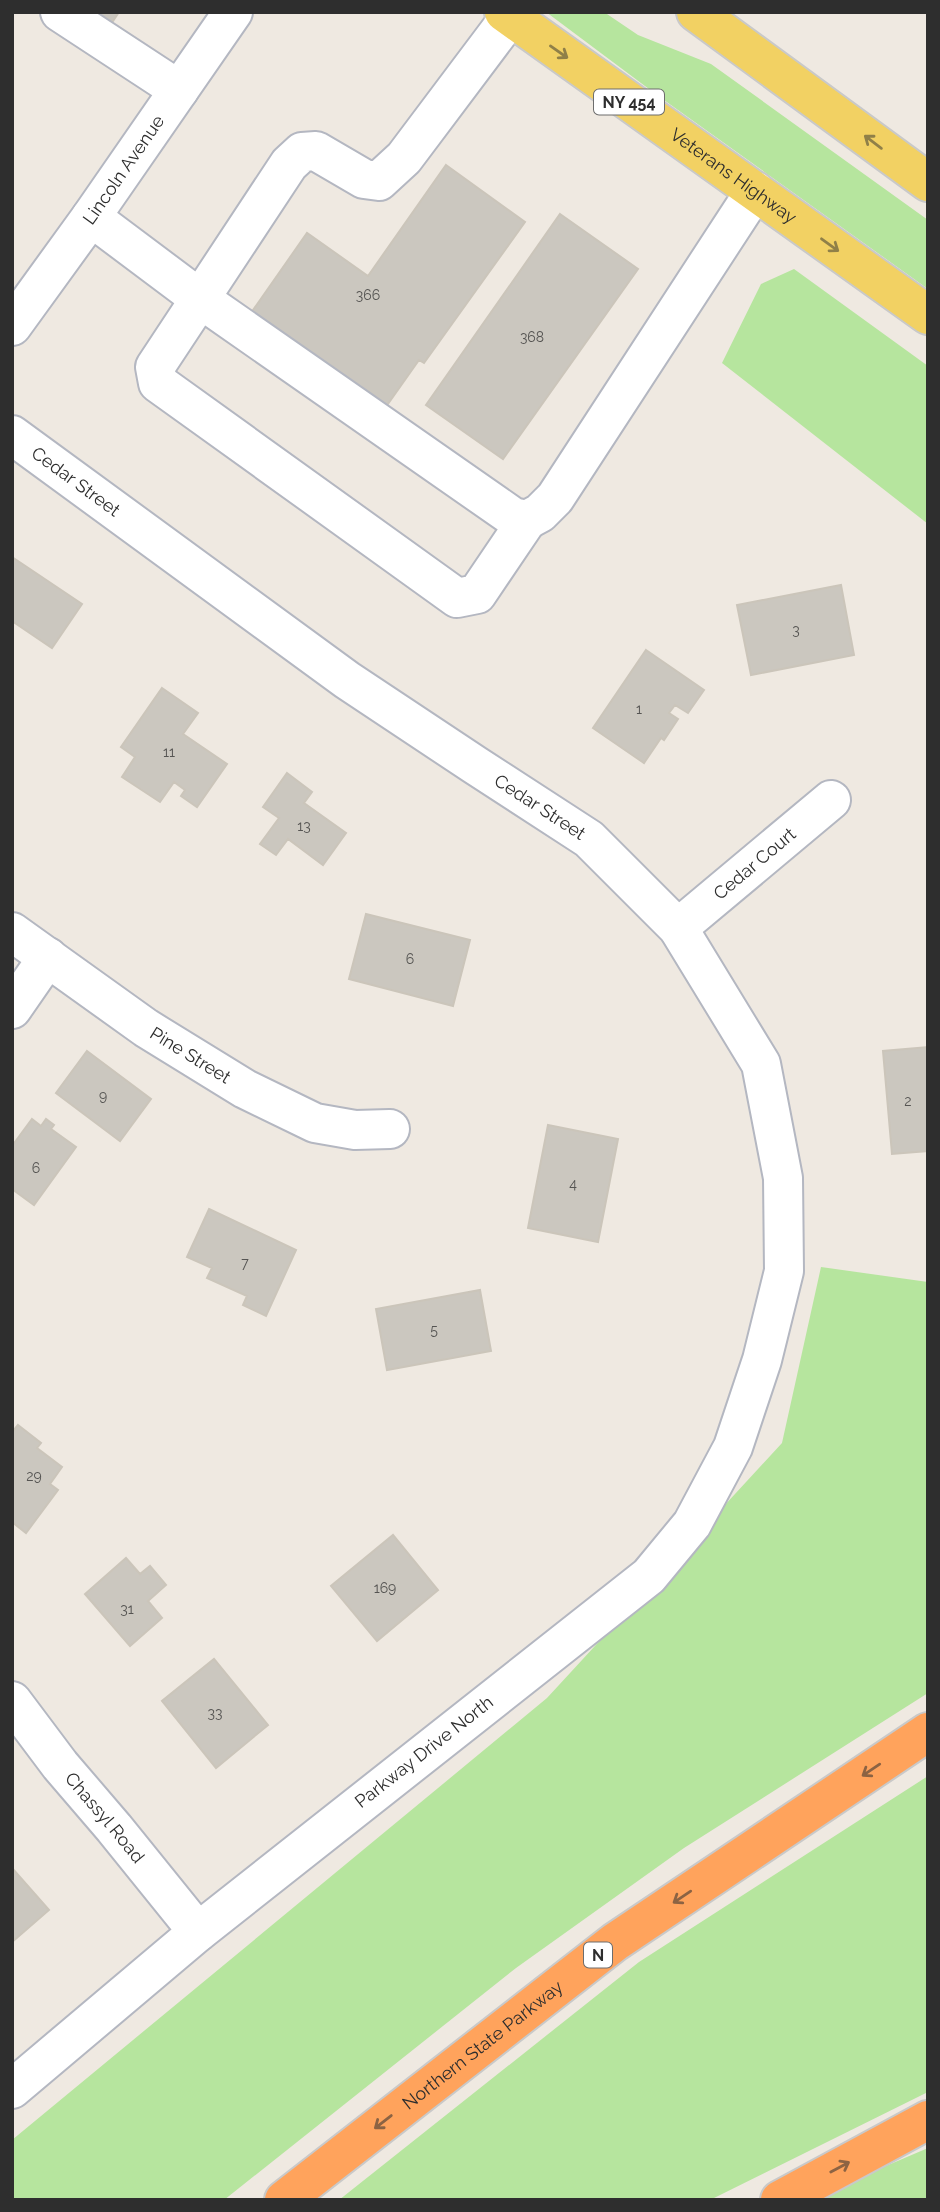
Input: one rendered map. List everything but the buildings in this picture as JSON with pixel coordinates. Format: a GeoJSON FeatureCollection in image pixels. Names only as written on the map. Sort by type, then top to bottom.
{"type":"FeatureCollection","features":[{"type":"Feature","properties":{"kind":"highway","name":"Northern State Parkway"},"geometry":{"type":"LineString","coordinates":[[284,2200],[615,1942],[928,1732]]}},
{"type":"Feature","properties":{"kind":"highway"},"geometry":{"type":"LineString","coordinates":[[780,2200],[928,2120]]}},
{"type":"Feature","properties":{"kind":"main road"},"geometry":{"type":"LineString","coordinates":[[696,12],[928,183]]}},
{"type":"Feature","properties":{"kind":"main road","name":"Veterans Highway"},"geometry":{"type":"LineString","coordinates":[[507,14],[928,315]]}},
{"type":"Feature","properties":{"kind":"street"},"geometry":{"type":"LineString","coordinates":[[60,12],[179,90]]}},
{"type":"Feature","properties":{"kind":"street","name":"Lincoln Avenue"},"geometry":{"type":"LineString","coordinates":[[12,326],[233,12]]}},
{"type":"Feature","properties":{"kind":"street"},"geometry":{"type":"LineString","coordinates":[[507,14],[404,158],[379,181],[364,179],[316,151],[302,152],[289,164],[155,367],[158,383],[457,598],[477,594],[527,520],[540,513],[555,498],[755,191]]}},
{"type":"Feature","properties":{"kind":"street"},"geometry":{"type":"LineString","coordinates":[[91,217],[199,298],[513,517],[527,520]]}},
{"type":"Feature","properties":{"kind":"street","name":"Cedar Street"},"geometry":{"type":"LineString","coordinates":[[12,435],[347,680],[589,839],[678,928],[761,1064],[783,1178],[784,1272],[762,1360]]}},
{"type":"Feature","properties":{"kind":"street","name":"Cedar Court"},"geometry":{"type":"LineString","coordinates":[[678,928],[831,800]]}},
{"type":"Feature","properties":{"kind":"street","name":"Pine Street"},"geometry":{"type":"LineString","coordinates":[[12,932],[146,1028],[245,1089],[315,1123],[355,1130],[390,1129]]}},
{"type":"Feature","properties":{"kind":"street"},"geometry":{"type":"LineString","coordinates":[[12,1009],[48,957]]}},
{"type":"Feature","properties":{"kind":"street","name":"Parkway Drive North"},"geometry":{"type":"LineString","coordinates":[[12,2089],[198,1932],[649,1576],[692,1524],[733,1447],[762,1360]]}},
{"type":"Feature","properties":{"kind":"street","name":"Chassyl Road"},"geometry":{"type":"LineString","coordinates":[[12,1701],[60,1765],[198,1932]]}},
{"type":"Feature","properties":{"kind":"green space"},"geometry":{"type":"Polygon","coordinates":[[[546,12],[604,12],[638,35],[711,64],[928,220],[928,289],[657,95],[546,12]]]}},
{"type":"Feature","properties":{"kind":"green space"},"geometry":{"type":"Polygon","coordinates":[[[794,269],[928,366],[928,524],[722,363],[761,284],[794,269]]]}},
{"type":"Feature","properties":{"kind":"green space"},"geometry":{"type":"Polygon","coordinates":[[[821,1267],[928,1282],[928,1693],[684,1848],[516,1968],[224,2200],[12,2200],[12,2140],[547,1698],[782,1443],[821,1267]]]}},
{"type":"Feature","properties":{"kind":"green space"},"geometry":{"type":"Polygon","coordinates":[[[928,1776],[928,2092],[710,2200],[339,2200],[639,1962],[928,1776]]]}},
{"type":"Feature","properties":{"kind":"green space"},"geometry":{"type":"Polygon","coordinates":[[[928,2148],[928,2200],[813,2200],[832,2189],[928,2148]]]}}]}
